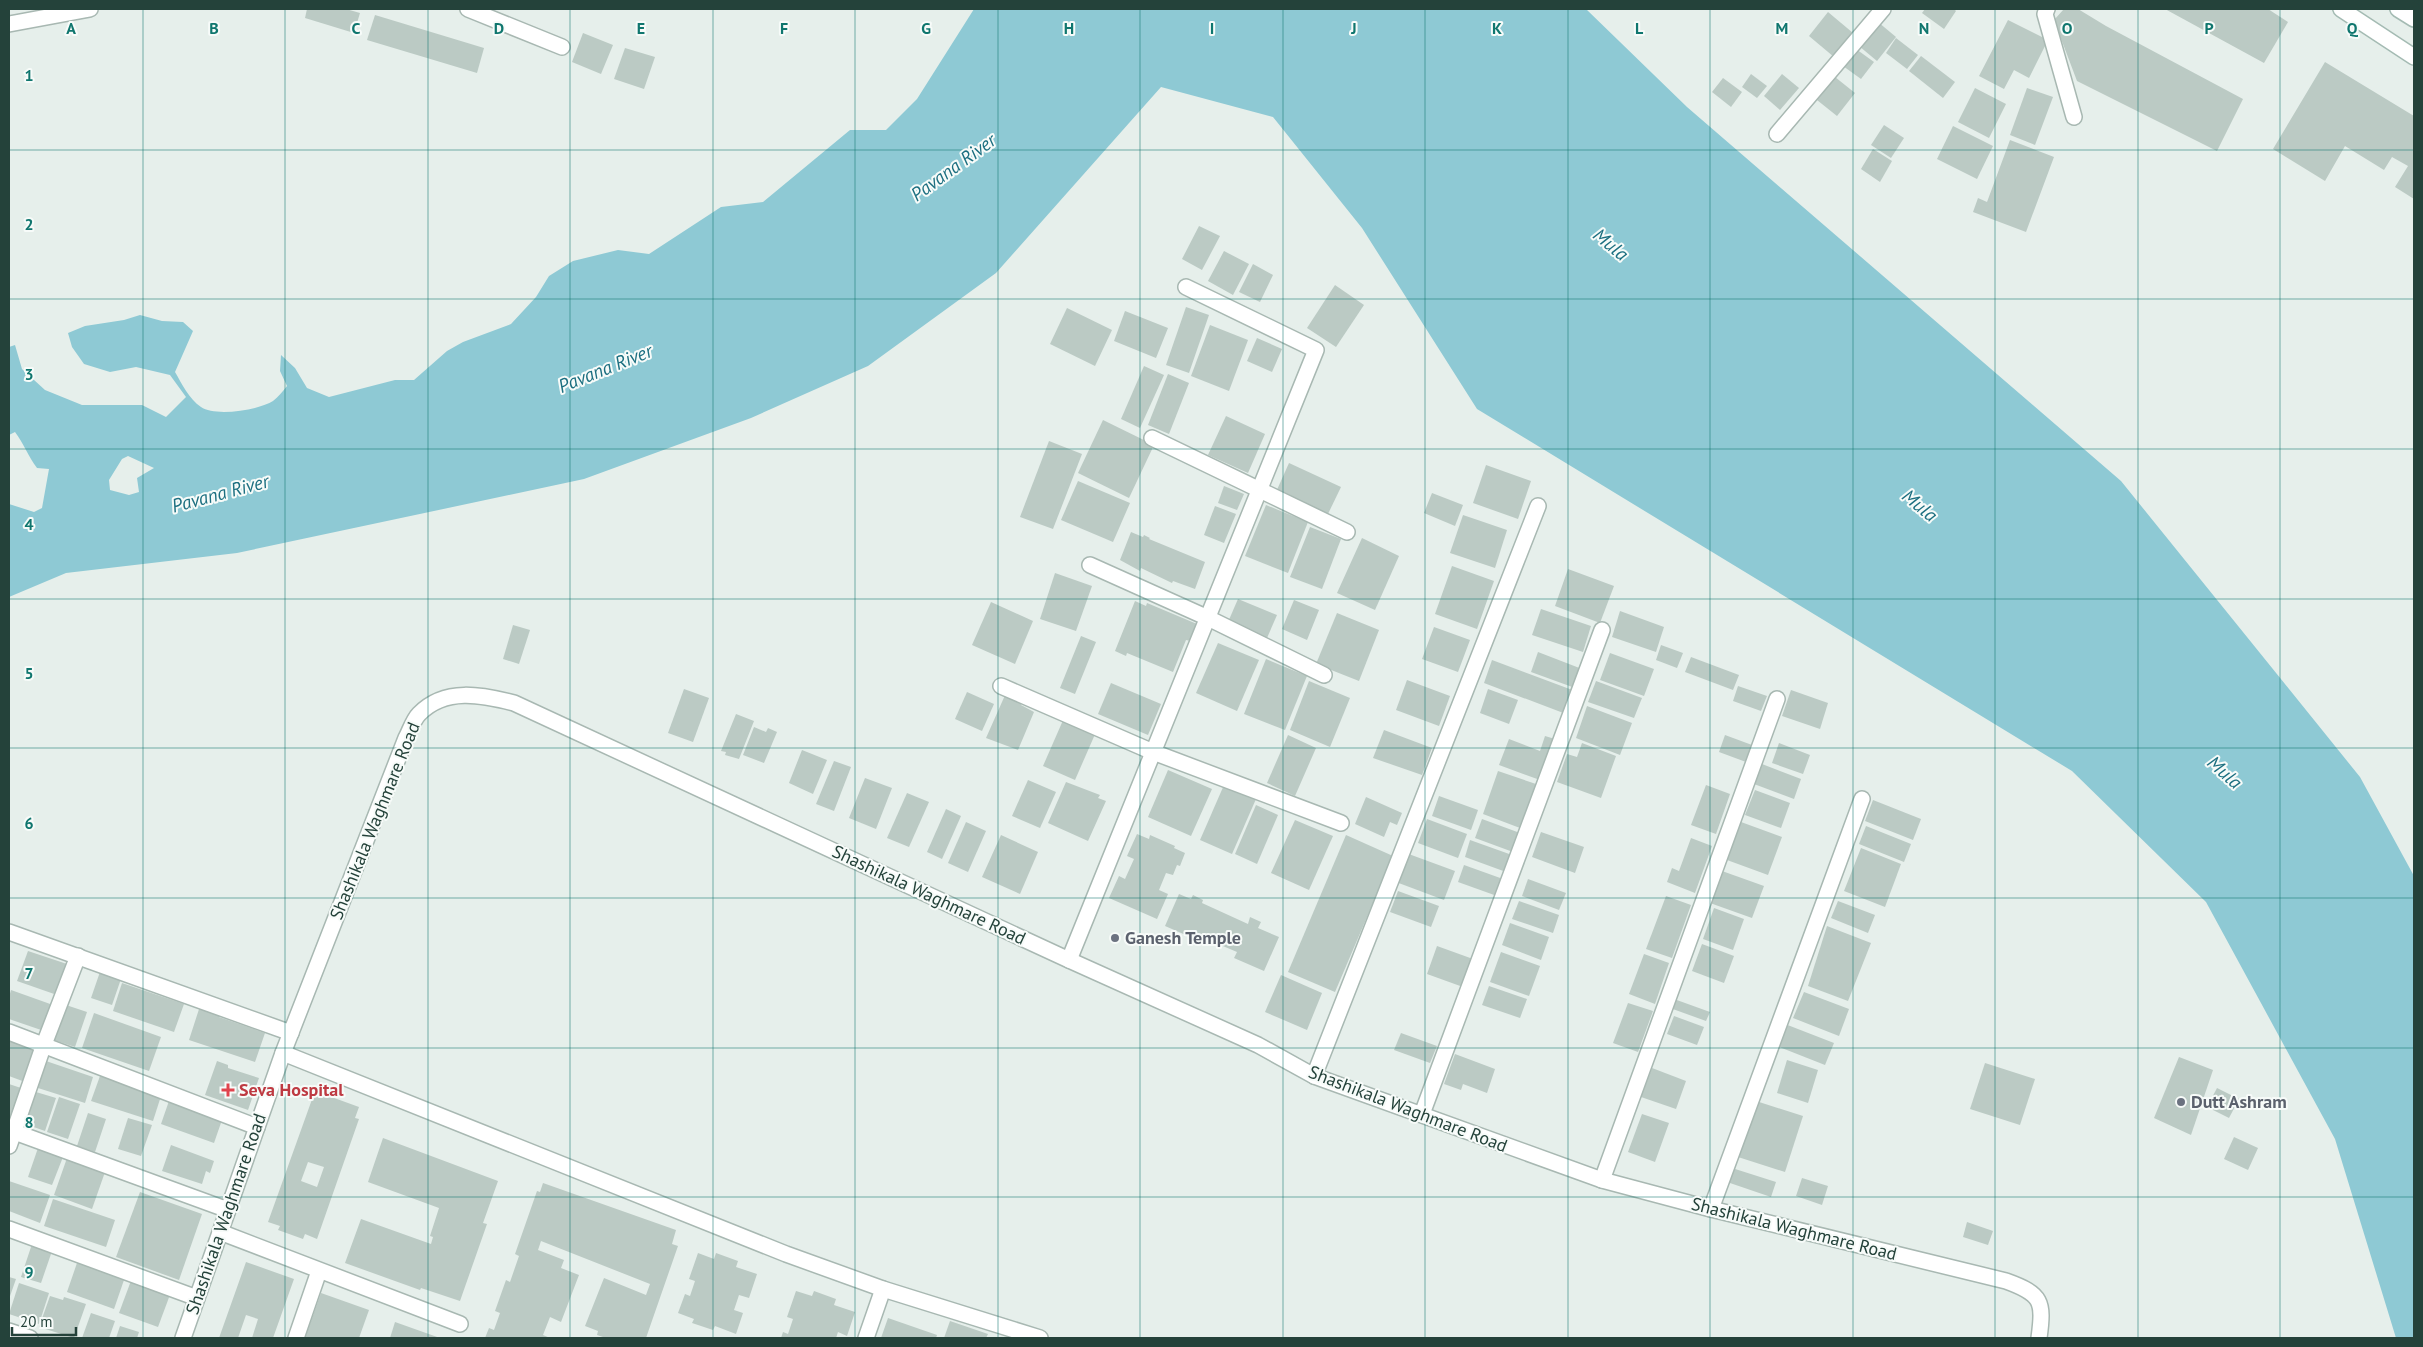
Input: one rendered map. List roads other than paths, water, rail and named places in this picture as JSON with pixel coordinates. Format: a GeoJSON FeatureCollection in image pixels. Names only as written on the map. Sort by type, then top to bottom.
{"type":"FeatureCollection","features":[{"type":"Feature","properties":{"kind":"street"},"geometry":{"type":"LineString","coordinates":[[9,24],[90,9]]}},
{"type":"Feature","properties":{"kind":"street"},"geometry":{"type":"LineString","coordinates":[[468,9],[562,47]]}},
{"type":"Feature","properties":{"kind":"street"},"geometry":{"type":"LineString","coordinates":[[1777,134],[1883,9]]}},
{"type":"Feature","properties":{"kind":"street"},"geometry":{"type":"LineString","coordinates":[[2048,9],[2045,14],[2074,117]]}},
{"type":"Feature","properties":{"kind":"street"},"geometry":{"type":"LineString","coordinates":[[2341,9],[2414,57]]}},
{"type":"Feature","properties":{"kind":"street"},"geometry":{"type":"LineString","coordinates":[[2398,9],[2414,19]]}},
{"type":"Feature","properties":{"kind":"street"},"geometry":{"type":"LineString","coordinates":[[1069,960],[1316,350],[1186,287]]}},
{"type":"Feature","properties":{"kind":"street"},"geometry":{"type":"LineString","coordinates":[[1152,438],[1347,532]]}},
{"type":"Feature","properties":{"kind":"street"},"geometry":{"type":"LineString","coordinates":[[1314,1076],[1538,506]]}},
{"type":"Feature","properties":{"kind":"street"},"geometry":{"type":"LineString","coordinates":[[1090,565],[1208,618],[1324,675]]}},
{"type":"Feature","properties":{"kind":"street"},"geometry":{"type":"LineString","coordinates":[[1422,1114],[1602,630]]}},
{"type":"Feature","properties":{"kind":"street"},"geometry":{"type":"LineString","coordinates":[[1001,686],[1154,752],[1341,823]]}},
{"type":"Feature","properties":{"kind":"street","name":"Shashikala Waghmare Road"},"geometry":{"type":"LineString","coordinates":[[183,1338],[283,1053],[406,738],[418,714],[436,703],[452,696],[478,694],[514,703],[1069,960],[1258,1045],[1314,1076],[1602,1180],[1711,1209],[2006,1281],[2026,1288],[2040,1300],[2042,1313],[2039,1338]]}},
{"type":"Feature","properties":{"kind":"street"},"geometry":{"type":"LineString","coordinates":[[1602,1180],[1777,699]]}},
{"type":"Feature","properties":{"kind":"street"},"geometry":{"type":"LineString","coordinates":[[1711,1209],[1862,798]]}},
{"type":"Feature","properties":{"kind":"street"},"geometry":{"type":"LineString","coordinates":[[9,932],[291,1033]]}},
{"type":"Feature","properties":{"kind":"street"},"geometry":{"type":"LineString","coordinates":[[78,956],[10,1136],[228,1210]]}},
{"type":"Feature","properties":{"kind":"street"},"geometry":{"type":"LineString","coordinates":[[9,1032],[43,1047],[257,1127]]}},
{"type":"Feature","properties":{"kind":"street"},"geometry":{"type":"LineString","coordinates":[[283,1053],[776,1250],[883,1289],[1040,1338]]}},
{"type":"Feature","properties":{"kind":"street"},"geometry":{"type":"LineString","coordinates":[[9,1230],[197,1298]]}},
{"type":"Feature","properties":{"kind":"street"},"geometry":{"type":"LineString","coordinates":[[220,1232],[460,1324]]}},
{"type":"Feature","properties":{"kind":"street"},"geometry":{"type":"LineString","coordinates":[[296,1338],[319,1271]]}},
{"type":"Feature","properties":{"kind":"street"},"geometry":{"type":"LineString","coordinates":[[866,1338],[883,1289]]}},
{"type":"Feature","properties":{"kind":"street"},"geometry":{"type":"LineString","coordinates":[[9,1331],[30,1338]]}},
{"type":"Feature","properties":{"kind":"water"},"geometry":{"type":"Polygon","coordinates":[[[974,9],[1586,9],[1687,107],[2121,481],[2360,777],[2414,876],[2414,1338],[2396,1338],[2335,1139],[2206,902],[2072,771],[1477,409],[1362,228],[1273,117],[1161,87],[996,273],[868,366],[751,418],[584,479],[237,553],[66,573],[9,597],[9,504],[34,512],[42,508],[49,469],[37,468],[15,432],[9,435],[9,347],[15,345],[22,369],[45,390],[82,405],[142,405],[166,417],[186,397],[170,375],[136,367],[110,372],[84,364],[72,347],[68,333],[85,326],[124,320],[140,315],[162,321],[183,322],[193,331],[175,372],[186,391],[197,404],[216,412],[248,409],[273,401],[287,386],[280,371],[281,355],[295,368],[307,388],[329,397],[395,380],[414,380],[447,351],[463,342],[511,324],[536,297],[549,276],[573,261],[618,250],[649,254],[721,207],[763,202],[850,130],[886,130],[917,99],[974,9]],[[128,456],[122,459],[109,480],[110,490],[129,495],[139,492],[137,478],[154,468],[128,456]]]}},
{"type":"Feature","properties":{"kind":"place","name":"Ganesh Temple"},"geometry":{"type":"Point","coordinates":[1115,938]}},
{"type":"Feature","properties":{"kind":"place","name":"Seva Hospital"},"geometry":{"type":"Point","coordinates":[228,1090]}},
{"type":"Feature","properties":{"kind":"place","name":"Dutt Ashram"},"geometry":{"type":"Point","coordinates":[2181,1102]}},
{"type":"Feature","properties":{"kind":"water label","name":"Pavana River"},"geometry":{"type":"Point","coordinates":[953,167]}},
{"type":"Feature","properties":{"kind":"water label","name":"Mula"},"geometry":{"type":"Point","coordinates":[1611,244]}},
{"type":"Feature","properties":{"kind":"water label","name":"Pavana River"},"geometry":{"type":"Point","coordinates":[605,368]}},
{"type":"Feature","properties":{"kind":"water label","name":"Pavana River"},"geometry":{"type":"Point","coordinates":[220,493]}},
{"type":"Feature","properties":{"kind":"water label","name":"Mula"},"geometry":{"type":"Point","coordinates":[1920,505]}},
{"type":"Feature","properties":{"kind":"water label","name":"Mula"},"geometry":{"type":"Point","coordinates":[2225,772]}}]}
